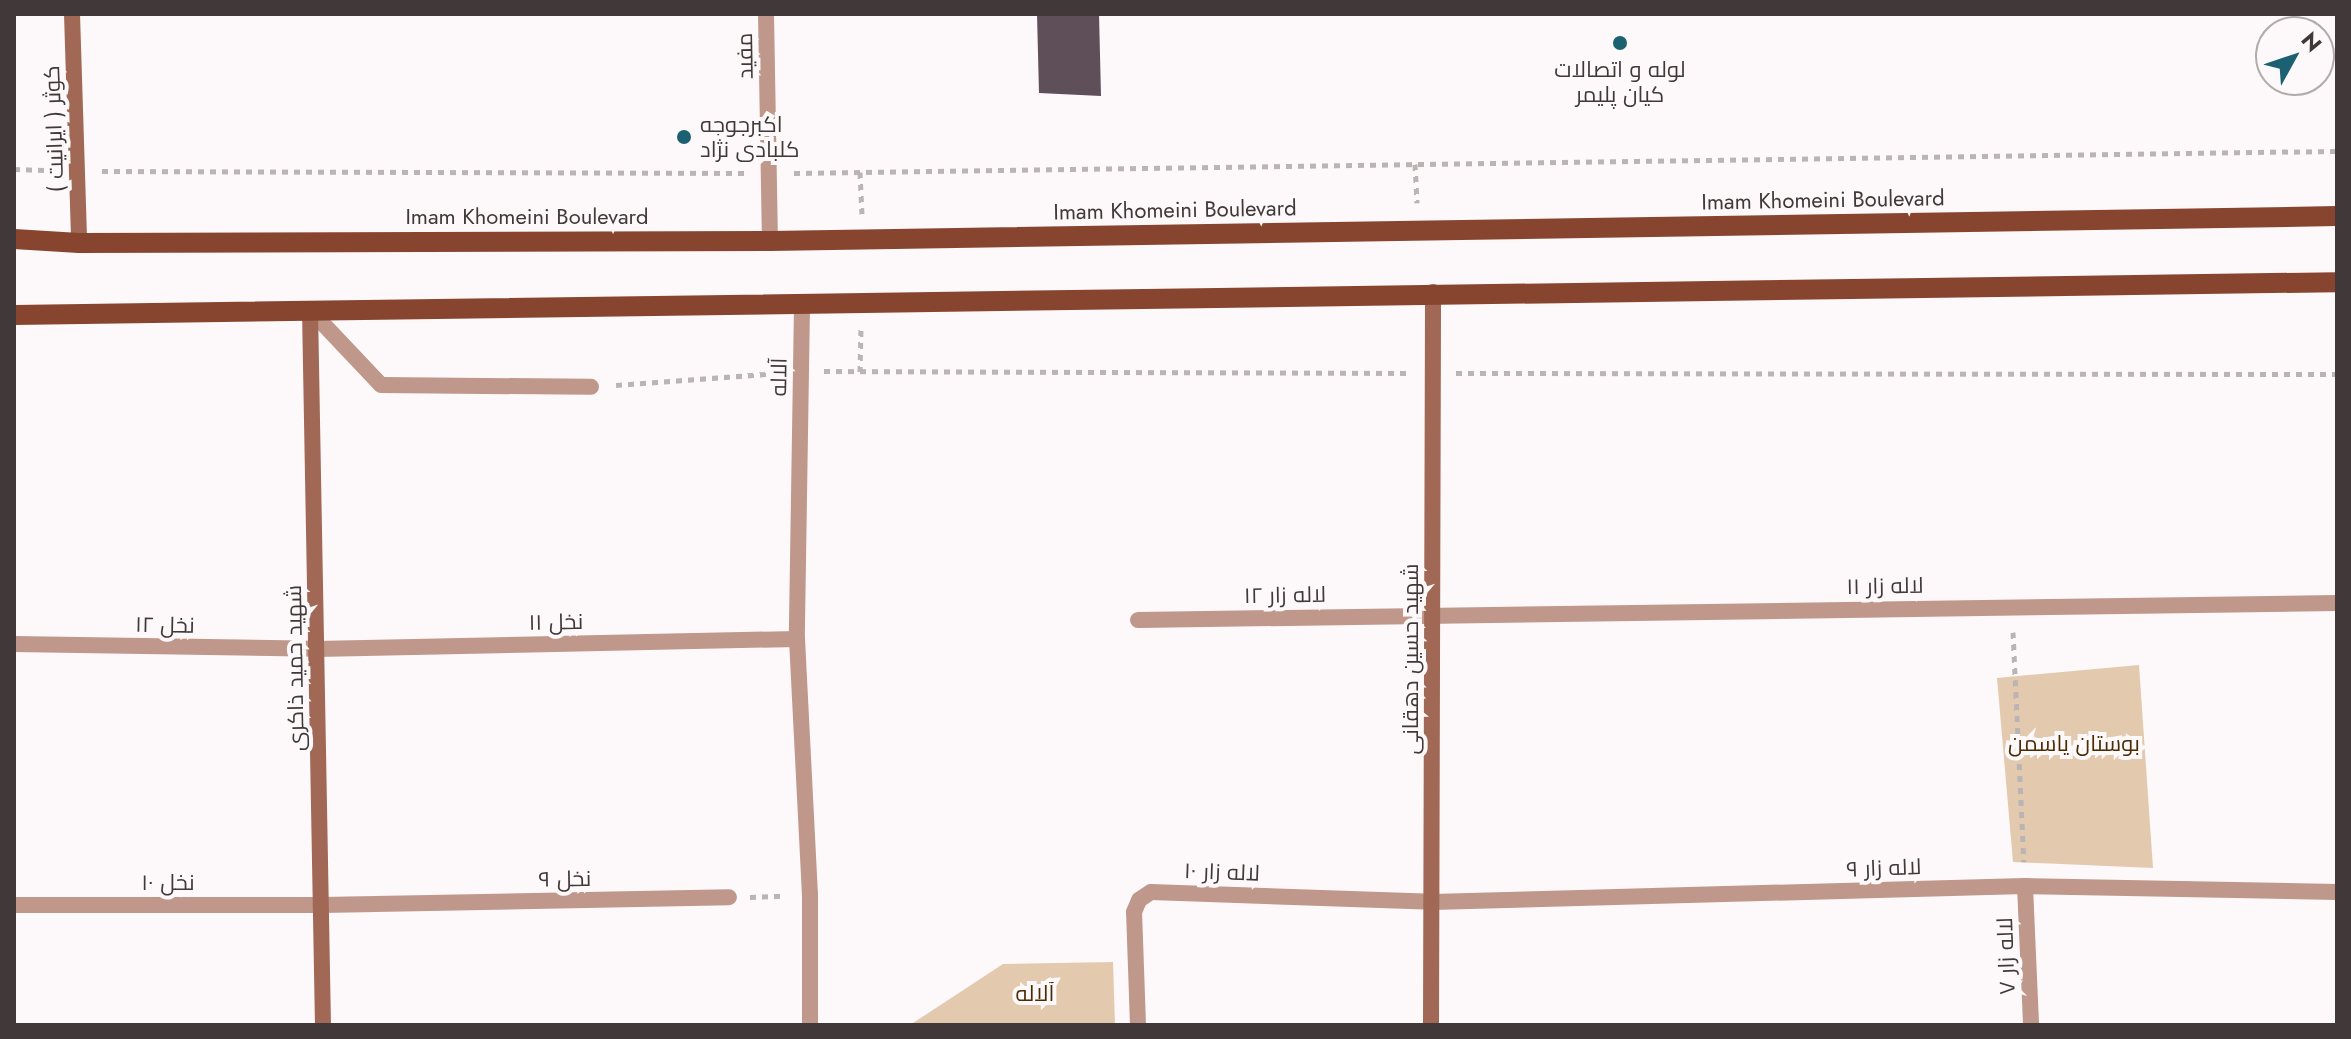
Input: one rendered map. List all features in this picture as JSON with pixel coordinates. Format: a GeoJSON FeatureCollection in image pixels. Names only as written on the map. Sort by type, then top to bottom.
{"type":"FeatureCollection","features":[{"type":"Feature","properties":{"kind":"main road","name":"Imam Khomeini Boulevard"},"geometry":{"type":"LineString","coordinates":[[14,239],[79,243],[770,241],[2337,216]]}},
{"type":"Feature","properties":{"kind":"main road"},"geometry":{"type":"LineString","coordinates":[[14,315],[802,306],[1433,292],[2337,282]]}},
{"type":"Feature","properties":{"kind":"street","name":"کوثر ( ایرانیت )"},"geometry":{"type":"LineString","coordinates":[[72,14],[79,243]]}},
{"type":"Feature","properties":{"kind":"street","name":"مفید"},"geometry":{"type":"LineString","coordinates":[[766,14],[770,241]]}},
{"type":"Feature","properties":{"kind":"street","name":"شهید حسین دهقانی"},"geometry":{"type":"LineString","coordinates":[[1431,1025],[1433,292]]}},
{"type":"Feature","properties":{"kind":"street","name":"آلاله"},"geometry":{"type":"LineString","coordinates":[[802,306],[797,639],[810,895],[810,1025]]}},
{"type":"Feature","properties":{"kind":"street"},"geometry":{"type":"LineString","coordinates":[[310,310],[381,385],[591,387]]}},
{"type":"Feature","properties":{"kind":"street","name":"شهید حمید ذاکری"},"geometry":{"type":"LineString","coordinates":[[310,310],[323,1025]]}},
{"type":"Feature","properties":{"kind":"street","name":"لاله زار ۱۱"},"geometry":{"type":"LineString","coordinates":[[1433,614],[2337,603]]}},
{"type":"Feature","properties":{"kind":"street","name":"لاله زار ۱۲"},"geometry":{"type":"LineString","coordinates":[[1138,620],[1433,614]]}},
{"type":"Feature","properties":{"kind":"street","name":"نخل ۱۱"},"geometry":{"type":"LineString","coordinates":[[316,649],[797,639]]}},
{"type":"Feature","properties":{"kind":"street","name":"نخل ۱۲"},"geometry":{"type":"LineString","coordinates":[[14,644],[316,649]]}},
{"type":"Feature","properties":{"kind":"street","name":"لاله زار ۹"},"geometry":{"type":"LineString","coordinates":[[1432,902],[2025,886],[2337,892]]}},
{"type":"Feature","properties":{"kind":"street","name":"لاله زار ۷"},"geometry":{"type":"LineString","coordinates":[[2025,886],[2031,1025]]}},
{"type":"Feature","properties":{"kind":"street","name":"لاله زار ۱۰"},"geometry":{"type":"LineString","coordinates":[[1138,1025],[1134,912],[1139,900],[1151,892],[1432,902]]}},
{"type":"Feature","properties":{"kind":"street","name":"نخل ۹"},"geometry":{"type":"LineString","coordinates":[[322,905],[729,897]]}},
{"type":"Feature","properties":{"kind":"street","name":"نخل ۱۰"},"geometry":{"type":"LineString","coordinates":[[14,905],[322,905]]}},
{"type":"Feature","properties":{"kind":"path"},"geometry":{"type":"LineString","coordinates":[[14,169],[770,173],[2337,151]]}},
{"type":"Feature","properties":{"kind":"path"},"geometry":{"type":"LineString","coordinates":[[860,172],[863,239]]}},
{"type":"Feature","properties":{"kind":"path"},"geometry":{"type":"LineString","coordinates":[[860,372],[861,305]]}},
{"type":"Feature","properties":{"kind":"path"},"geometry":{"type":"LineString","coordinates":[[591,387],[801,371],[2337,374]]}},
{"type":"Feature","properties":{"kind":"path"},"geometry":{"type":"LineString","coordinates":[[2012,607],[2025,886]]}},
{"type":"Feature","properties":{"kind":"path"},"geometry":{"type":"LineString","coordinates":[[729,897],[810,895]]}},
{"type":"Feature","properties":{"kind":"green space","name":"بوستان یاسمن"},"geometry":{"type":"Polygon","coordinates":[[[2139,665],[2153,868],[2013,862],[1997,678],[2139,665]]]}},
{"type":"Feature","properties":{"kind":"green space","name":"آلاله"},"geometry":{"type":"Polygon","coordinates":[[[1113,962],[1115,1025],[910,1025],[1003,964],[1113,962]]]}},
{"type":"Feature","properties":{"kind":"building"},"geometry":{"type":"Polygon","coordinates":[[[1037,14],[1099,14],[1101,96],[1039,93],[1037,14]]]}},
{"type":"Feature","properties":{"kind":"place","name":"لوله و اتصالات کیان پلیمر"},"geometry":{"type":"Point","coordinates":[1620,43]}},
{"type":"Feature","properties":{"kind":"place","name":"اکبرجوجه کلبادی نژاد"},"geometry":{"type":"Point","coordinates":[684,137]}}]}
